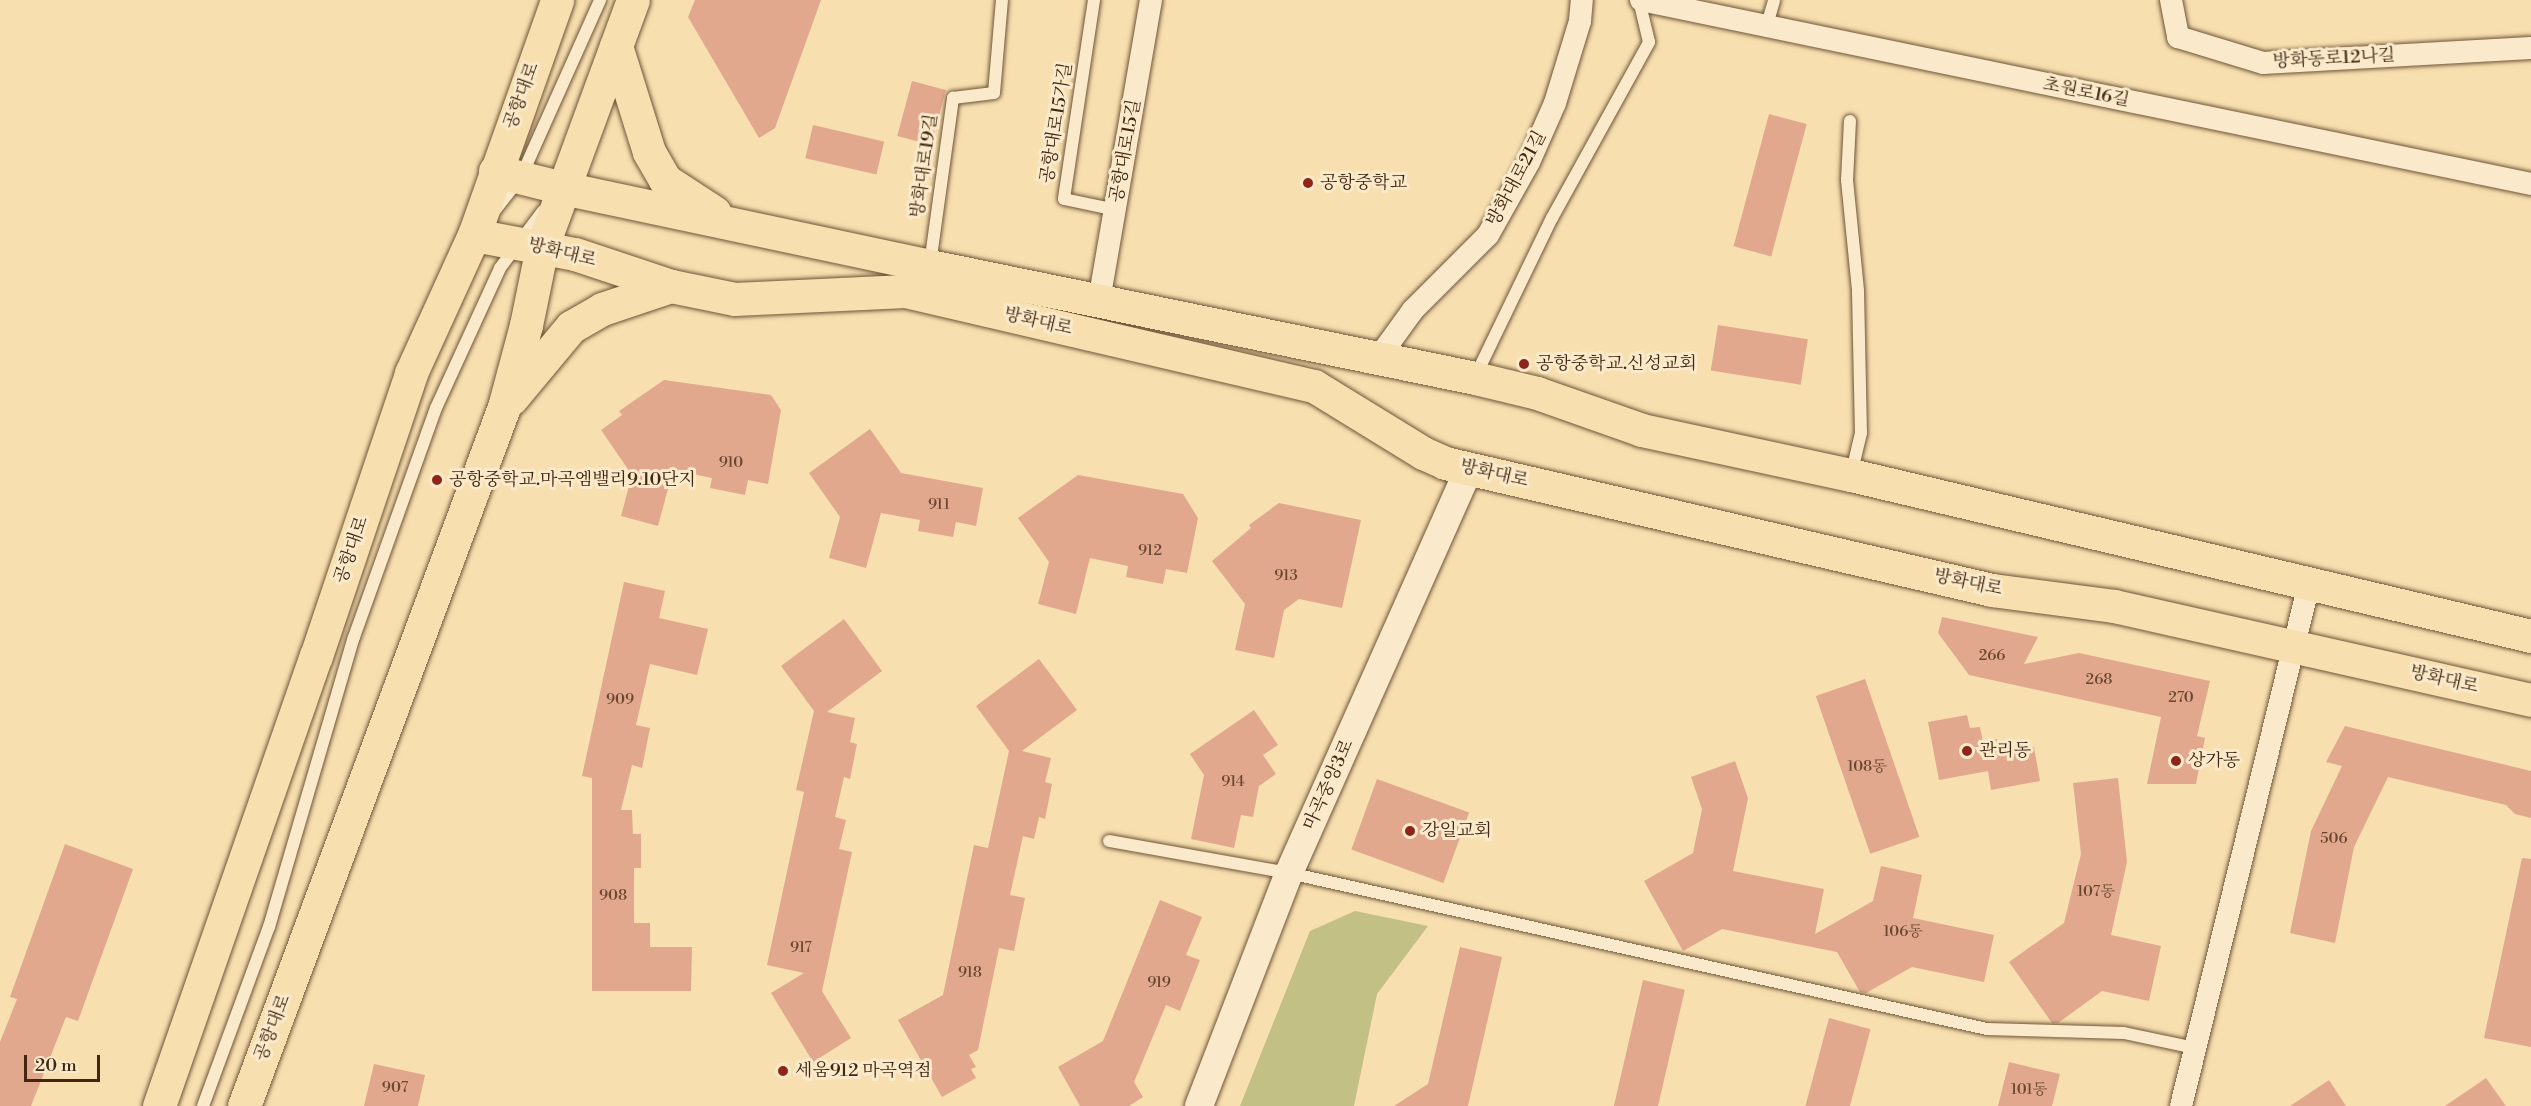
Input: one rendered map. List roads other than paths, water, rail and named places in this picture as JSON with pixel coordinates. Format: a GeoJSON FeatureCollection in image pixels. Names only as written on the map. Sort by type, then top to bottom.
{"type":"FeatureCollection","features":[{"type":"Feature","properties":{"kind":"main road","name":"공항대로"},"geometry":{"type":"LineString","coordinates":[[159,1106],[316,656],[411,374],[474,235],[508,174],[557,0]]}},
{"type":"Feature","properties":{"kind":"main road","name":"공항대로"},"geometry":{"type":"LineString","coordinates":[[244,1106],[504,407],[526,326],[530,245],[563,188],[633,0]]}},
{"type":"Feature","properties":{"kind":"main road"},"geometry":{"type":"LineString","coordinates":[[616,46],[649,152],[665,180],[728,221]]}},
{"type":"Feature","properties":{"kind":"main road","name":"방화대로"},"geometry":{"type":"LineString","coordinates":[[508,174],[563,188],[728,221],[930,266],[1475,378],[1537,393],[1642,429],[1851,475],[2531,636]]}},
{"type":"Feature","properties":{"kind":"main road","name":"방화대로"},"geometry":{"type":"LineString","coordinates":[[474,235],[574,254],[670,286],[735,298],[905,291],[1314,386],[1423,453],[1445,463],[1992,590],[2114,606],[2531,700]]}},
{"type":"Feature","properties":{"kind":"main road"},"geometry":{"type":"LineString","coordinates":[[504,407],[571,327],[602,309],[670,286]]}},
{"type":"Feature","properties":{"kind":"street","name":"공항대로15길"},"geometry":{"type":"LineString","coordinates":[[1099,301],[1152,0]]}},
{"type":"Feature","properties":{"kind":"street","name":"방화대로21길"},"geometry":{"type":"LineString","coordinates":[[1379,357],[1413,310],[1488,235],[1523,173],[1555,103],[1580,21],[1582,0]]}},
{"type":"Feature","properties":{"kind":"street","name":"초원로16길"},"geometry":{"type":"LineString","coordinates":[[1640,0],[2531,184]]}},
{"type":"Feature","properties":{"kind":"street","name":"방화동로12나길"},"geometry":{"type":"LineString","coordinates":[[2170,0],[2178,37],[2263,63],[2527,44]]}},
{"type":"Feature","properties":{"kind":"street","name":"마곡중앙3로"},"geometry":{"type":"LineString","coordinates":[[1199,1106],[1289,873],[1469,468]]}},
{"type":"Feature","properties":{"kind":"street"},"geometry":{"type":"LineString","coordinates":[[2181,1106],[2309,584]]}},
{"type":"Feature","properties":{"kind":"lane"},"geometry":{"type":"LineString","coordinates":[[508,174],[600,0]]}},
{"type":"Feature","properties":{"kind":"lane","name":"방화대로19길"},"geometry":{"type":"LineString","coordinates":[[930,266],[953,98],[994,93],[1002,0]]}},
{"type":"Feature","properties":{"kind":"lane","name":"공항대로15가길"},"geometry":{"type":"LineString","coordinates":[[1094,0],[1064,199],[1116,210]]}},
{"type":"Feature","properties":{"kind":"lane"},"geometry":{"type":"LineString","coordinates":[[1475,378],[1552,218],[1649,42],[1640,0]]}},
{"type":"Feature","properties":{"kind":"lane"},"geometry":{"type":"LineString","coordinates":[[1767,25],[1774,0]]}},
{"type":"Feature","properties":{"kind":"lane"},"geometry":{"type":"LineString","coordinates":[[1850,121],[1846,180],[1858,291],[1861,433],[1851,475]]}},
{"type":"Feature","properties":{"kind":"lane"},"geometry":{"type":"LineString","coordinates":[[203,1106],[269,927],[354,637],[436,408],[500,268],[530,245]]}},
{"type":"Feature","properties":{"kind":"lane"},"geometry":{"type":"LineString","coordinates":[[1109,841],[1289,873],[1987,1029],[2124,1033],[2195,1048]]}},
{"type":"Feature","properties":{"kind":"place","name":"공항중학교"},"geometry":{"type":"Point","coordinates":[1308,183]}},
{"type":"Feature","properties":{"kind":"place","name":"공항중학교.신성교회"},"geometry":{"type":"Point","coordinates":[1524,364]}},
{"type":"Feature","properties":{"kind":"place","name":"공항중학교.마곡엠밸리9.10단지"},"geometry":{"type":"Point","coordinates":[437,480]}},
{"type":"Feature","properties":{"kind":"place","name":"관리동"},"geometry":{"type":"Point","coordinates":[1967,751]}},
{"type":"Feature","properties":{"kind":"place","name":"상가동"},"geometry":{"type":"Point","coordinates":[2176,761]}},
{"type":"Feature","properties":{"kind":"place","name":"강일교회"},"geometry":{"type":"Point","coordinates":[1410,831]}},
{"type":"Feature","properties":{"kind":"place","name":"세움912 마곡역점"},"geometry":{"type":"Point","coordinates":[783,1071]}}]}
